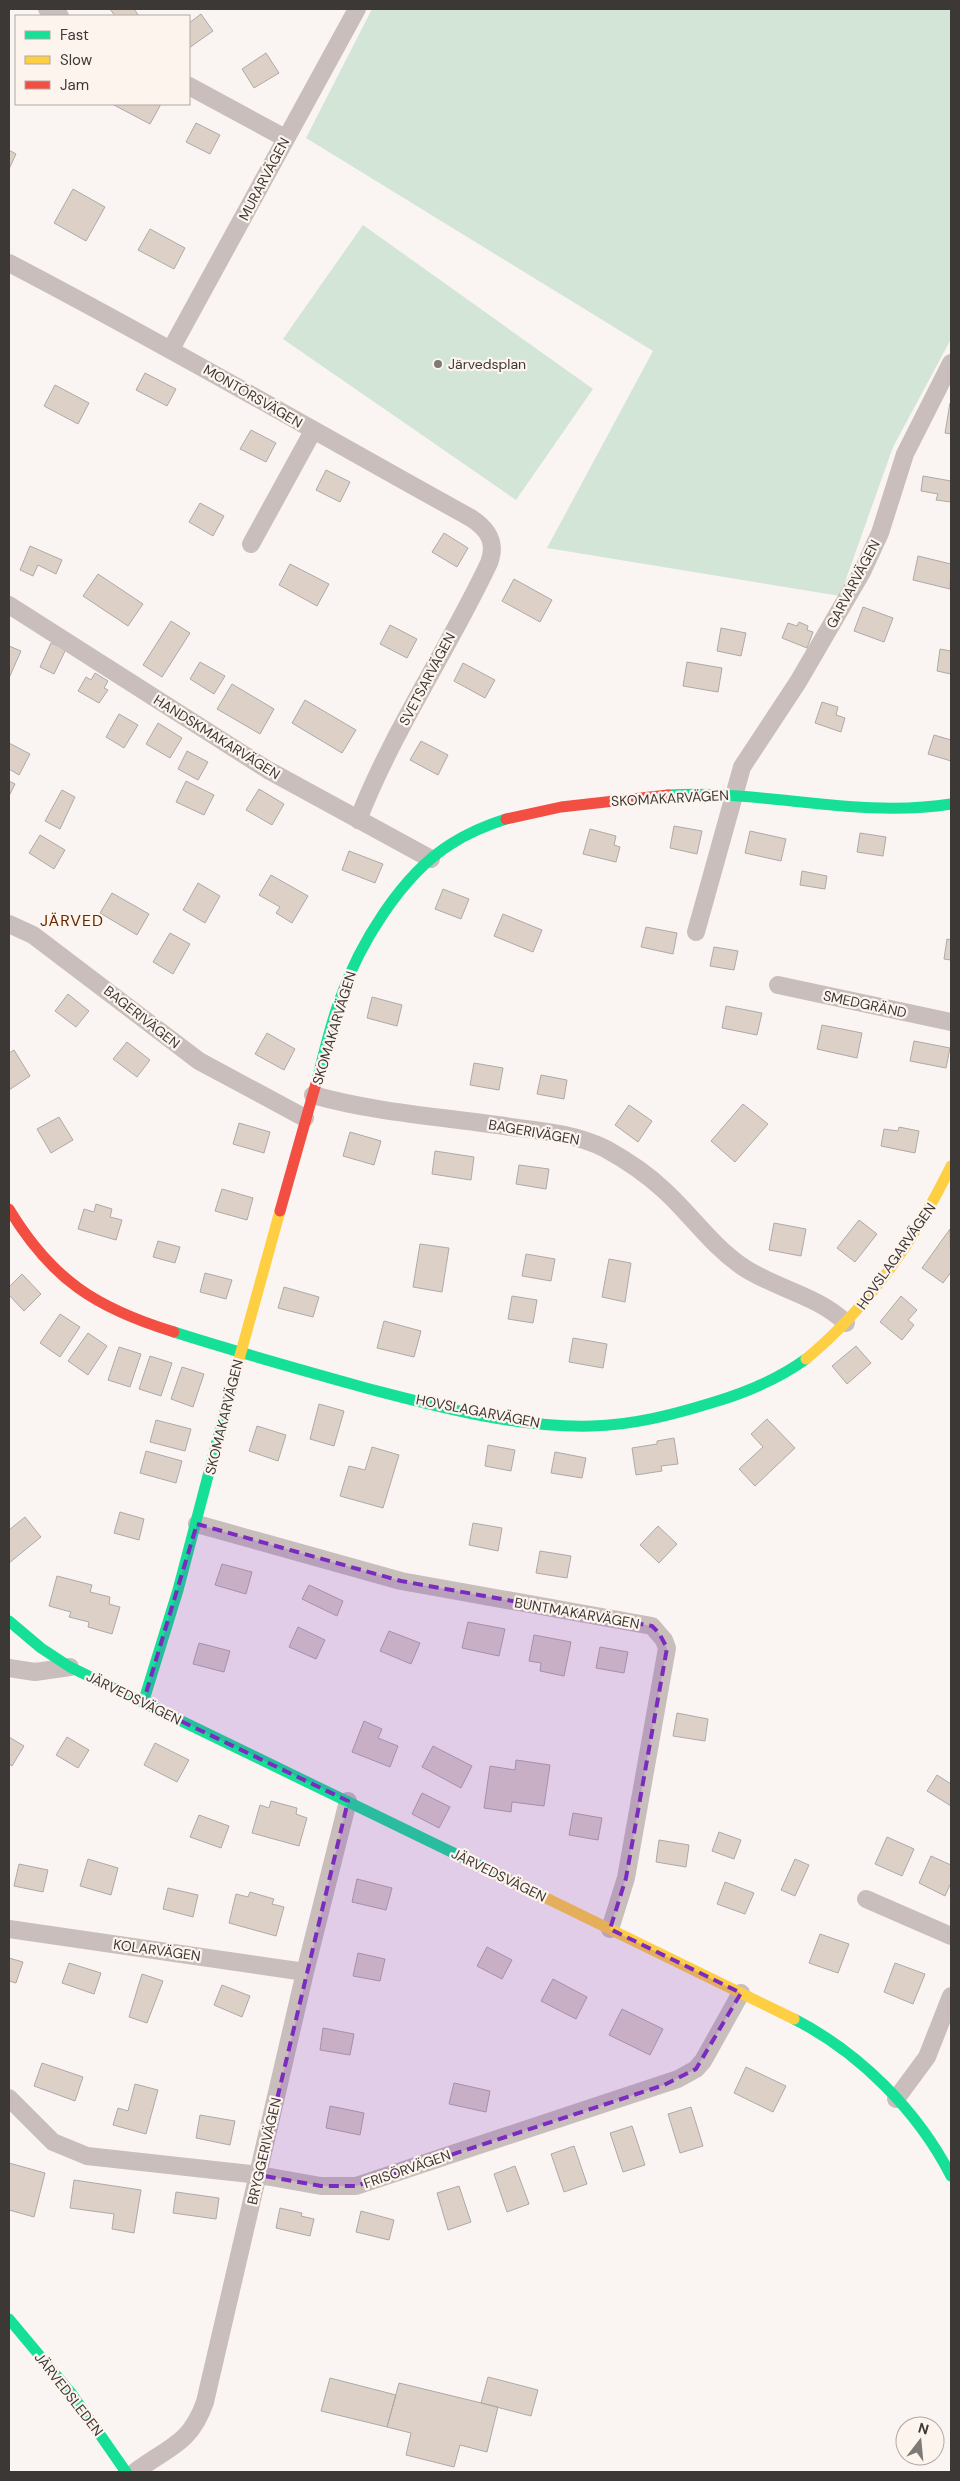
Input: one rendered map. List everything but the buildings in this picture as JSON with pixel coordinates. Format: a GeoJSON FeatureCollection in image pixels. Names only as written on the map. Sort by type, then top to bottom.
{"type":"FeatureCollection","features":[{"type":"Feature","properties":{"kind":"street"},"geometry":{"type":"LineString","coordinates":[[47,9],[58,15]]}},
{"type":"Feature","properties":{"kind":"street","name":"MURARVÄGEN"},"geometry":{"type":"LineString","coordinates":[[171,349],[356,9]]}},
{"type":"Feature","properties":{"kind":"street"},"geometry":{"type":"LineString","coordinates":[[190,87],[285,138]]}},
{"type":"Feature","properties":{"kind":"street","name":"MONTÖRSVÄGEN"},"geometry":{"type":"LineString","coordinates":[[9,263],[171,349],[471,518],[486,529],[490,537]]}},
{"type":"Feature","properties":{"kind":"street","name":"GARVARVÄGEN"},"geometry":{"type":"LineString","coordinates":[[696,932],[742,767],[798,682],[862,572],[880,533],[905,454],[951,363]]}},
{"type":"Feature","properties":{"kind":"street"},"geometry":{"type":"LineString","coordinates":[[251,544],[313,430]]}},
{"type":"Feature","properties":{"kind":"street","name":"SVETSARVÄGEN"},"geometry":{"type":"LineString","coordinates":[[358,820],[371,787],[397,735],[490,563],[493,550],[490,537]]}},
{"type":"Feature","properties":{"kind":"street","name":"HANDSKMAKARVÄGEN"},"geometry":{"type":"LineString","coordinates":[[9,606],[268,770],[431,859]]}},
{"type":"Feature","properties":{"kind":"street","name":"SKOMAKARVÄGEN"},"geometry":{"type":"LineString","coordinates":[[142,1703],[197,1524],[240,1353],[339,1001],[351,969],[365,942],[400,894],[431,859],[448,846],[473,832],[495,823],[561,806],[650,796],[734,795],[893,809],[951,804]]}},
{"type":"Feature","properties":{"kind":"street","name":"BAGERIVÄGEN"},"geometry":{"type":"LineString","coordinates":[[9,924],[33,935],[199,1061],[305,1118]]}},
{"type":"Feature","properties":{"kind":"street","name":"SMEDGRÄND"},"geometry":{"type":"LineString","coordinates":[[778,985],[951,1022]]}},
{"type":"Feature","properties":{"kind":"street","name":"BAGERIVÄGEN"},"geometry":{"type":"LineString","coordinates":[[313,1095],[387,1111],[551,1133],[601,1147],[666,1192],[714,1243],[744,1268],[825,1306],[846,1323]]}},
{"type":"Feature","properties":{"kind":"street","name":"HOVSLAGARVÄGEN"},"geometry":{"type":"LineString","coordinates":[[9,1209],[22,1232],[37,1251],[83,1292],[105,1307],[147,1324],[240,1353],[360,1386],[503,1418],[577,1426],[615,1425],[660,1418],[760,1386],[817,1351],[864,1304],[888,1272],[936,1200],[951,1166]]}},
{"type":"Feature","properties":{"kind":"street","name":"BUNTMAKARVÄGEN"},"geometry":{"type":"LineString","coordinates":[[197,1524],[401,1581],[652,1626],[659,1633],[667,1648],[626,1878],[610,1929]]}},
{"type":"Feature","properties":{"kind":"street","name":"JÄRVEDSVÄGEN"},"geometry":{"type":"LineString","coordinates":[[9,1620],[41,1648],[70,1667],[792,2018],[830,2040],[896,2099],[922,2130],[947,2165],[951,2176]]}},
{"type":"Feature","properties":{"kind":"street"},"geometry":{"type":"LineString","coordinates":[[9,1668],[35,1672],[70,1667]]}},
{"type":"Feature","properties":{"kind":"street","name":"BRYGGERIVÄGEN"},"geometry":{"type":"LineString","coordinates":[[135,2472],[188,2436],[198,2421],[205,2402],[305,1972],[348,1801]]}},
{"type":"Feature","properties":{"kind":"street"},"geometry":{"type":"LineString","coordinates":[[866,1899],[951,1936]]}},
{"type":"Feature","properties":{"kind":"street","name":"KOLARVÄGEN"},"geometry":{"type":"LineString","coordinates":[[9,1928],[305,1972]]}},
{"type":"Feature","properties":{"kind":"street","name":"FRISÖRVÄGEN"},"geometry":{"type":"LineString","coordinates":[[9,2098],[53,2142],[87,2156],[259,2175],[321,2186],[356,2186],[664,2086],[696,2069],[741,1993]]}},
{"type":"Feature","properties":{"kind":"street"},"geometry":{"type":"LineString","coordinates":[[896,2099],[927,2057],[951,1996]]}},
{"type":"Feature","properties":{"kind":"street","name":"JÄRVEDSLEDEN"},"geometry":{"type":"LineString","coordinates":[[9,2319],[71,2393],[126,2472]]}},
{"type":"Feature","properties":{"kind":"highlighted area"},"geometry":{"type":"Polygon","coordinates":[[[197,1524],[401,1581],[652,1626],[659,1633],[667,1648],[626,1878],[610,1929],[741,1993],[696,2069],[664,2085],[356,2186],[321,2186],[259,2175],[348,1801],[143,1703],[197,1524]]]}},
{"type":"Feature","properties":{"kind":"green space"},"geometry":{"type":"Polygon","coordinates":[[[372,9],[950,9],[951,339],[893,447],[840,596],[547,548],[653,351],[306,138],[372,9]]]}},
{"type":"Feature","properties":{"kind":"green space","name":"Järvedsplan"},"geometry":{"type":"Polygon","coordinates":[[[363,225],[593,389],[516,500],[283,339],[363,225]]]}},
{"type":"Feature","properties":{"kind":"traffic: fast"},"geometry":{"type":"LineString","coordinates":[[668,795],[704,794],[739,796],[880,808],[915,808],[951,804]]}},
{"type":"Feature","properties":{"kind":"traffic: fast"},"geometry":{"type":"LineString","coordinates":[[317,1080],[333,1019],[348,978],[370,934],[399,892],[433,857],[451,844],[464,836],[506,819]]}},
{"type":"Feature","properties":{"kind":"traffic: fast"},"geometry":{"type":"LineString","coordinates":[[174,1332],[293,1368],[421,1402],[506,1420],[563,1426],[622,1424],[682,1412],[724,1399],[772,1380],[806,1359]]}},
{"type":"Feature","properties":{"kind":"traffic: fast"},"geometry":{"type":"LineString","coordinates":[[143,1703],[178,1590],[230,1392]]}},
{"type":"Feature","properties":{"kind":"traffic: fast"},"geometry":{"type":"LineString","coordinates":[[9,1621],[41,1648],[70,1667],[501,1876]]}},
{"type":"Feature","properties":{"kind":"traffic: fast"},"geometry":{"type":"LineString","coordinates":[[794,2019],[841,2048],[884,2085],[922,2129],[951,2176]]}},
{"type":"Feature","properties":{"kind":"traffic: fast"},"geometry":{"type":"LineString","coordinates":[[9,2319],[71,2393],[126,2472]]}},
{"type":"Feature","properties":{"kind":"traffic: slow"},"geometry":{"type":"LineString","coordinates":[[806,1359],[829,1339],[871,1294],[906,1246],[951,1166]]}},
{"type":"Feature","properties":{"kind":"traffic: slow"},"geometry":{"type":"LineString","coordinates":[[230,1392],[280,1211]]}},
{"type":"Feature","properties":{"kind":"traffic: slow"},"geometry":{"type":"LineString","coordinates":[[501,1876],[794,2019]]}},
{"type":"Feature","properties":{"kind":"traffic: jam"},"geometry":{"type":"LineString","coordinates":[[506,819],[561,807],[668,795]]}},
{"type":"Feature","properties":{"kind":"traffic: jam"},"geometry":{"type":"LineString","coordinates":[[280,1211],[317,1080]]}},
{"type":"Feature","properties":{"kind":"traffic: jam"},"geometry":{"type":"LineString","coordinates":[[9,1209],[25,1234],[42,1255],[78,1288],[121,1313],[174,1332]]}},
{"type":"Feature","properties":{"kind":"place","name":"Järvedsplan"},"geometry":{"type":"Point","coordinates":[438,364]}},
{"type":"Feature","properties":{"kind":"district","name":"JÄRVED"},"geometry":{"type":"Point","coordinates":[72,920]}}]}
